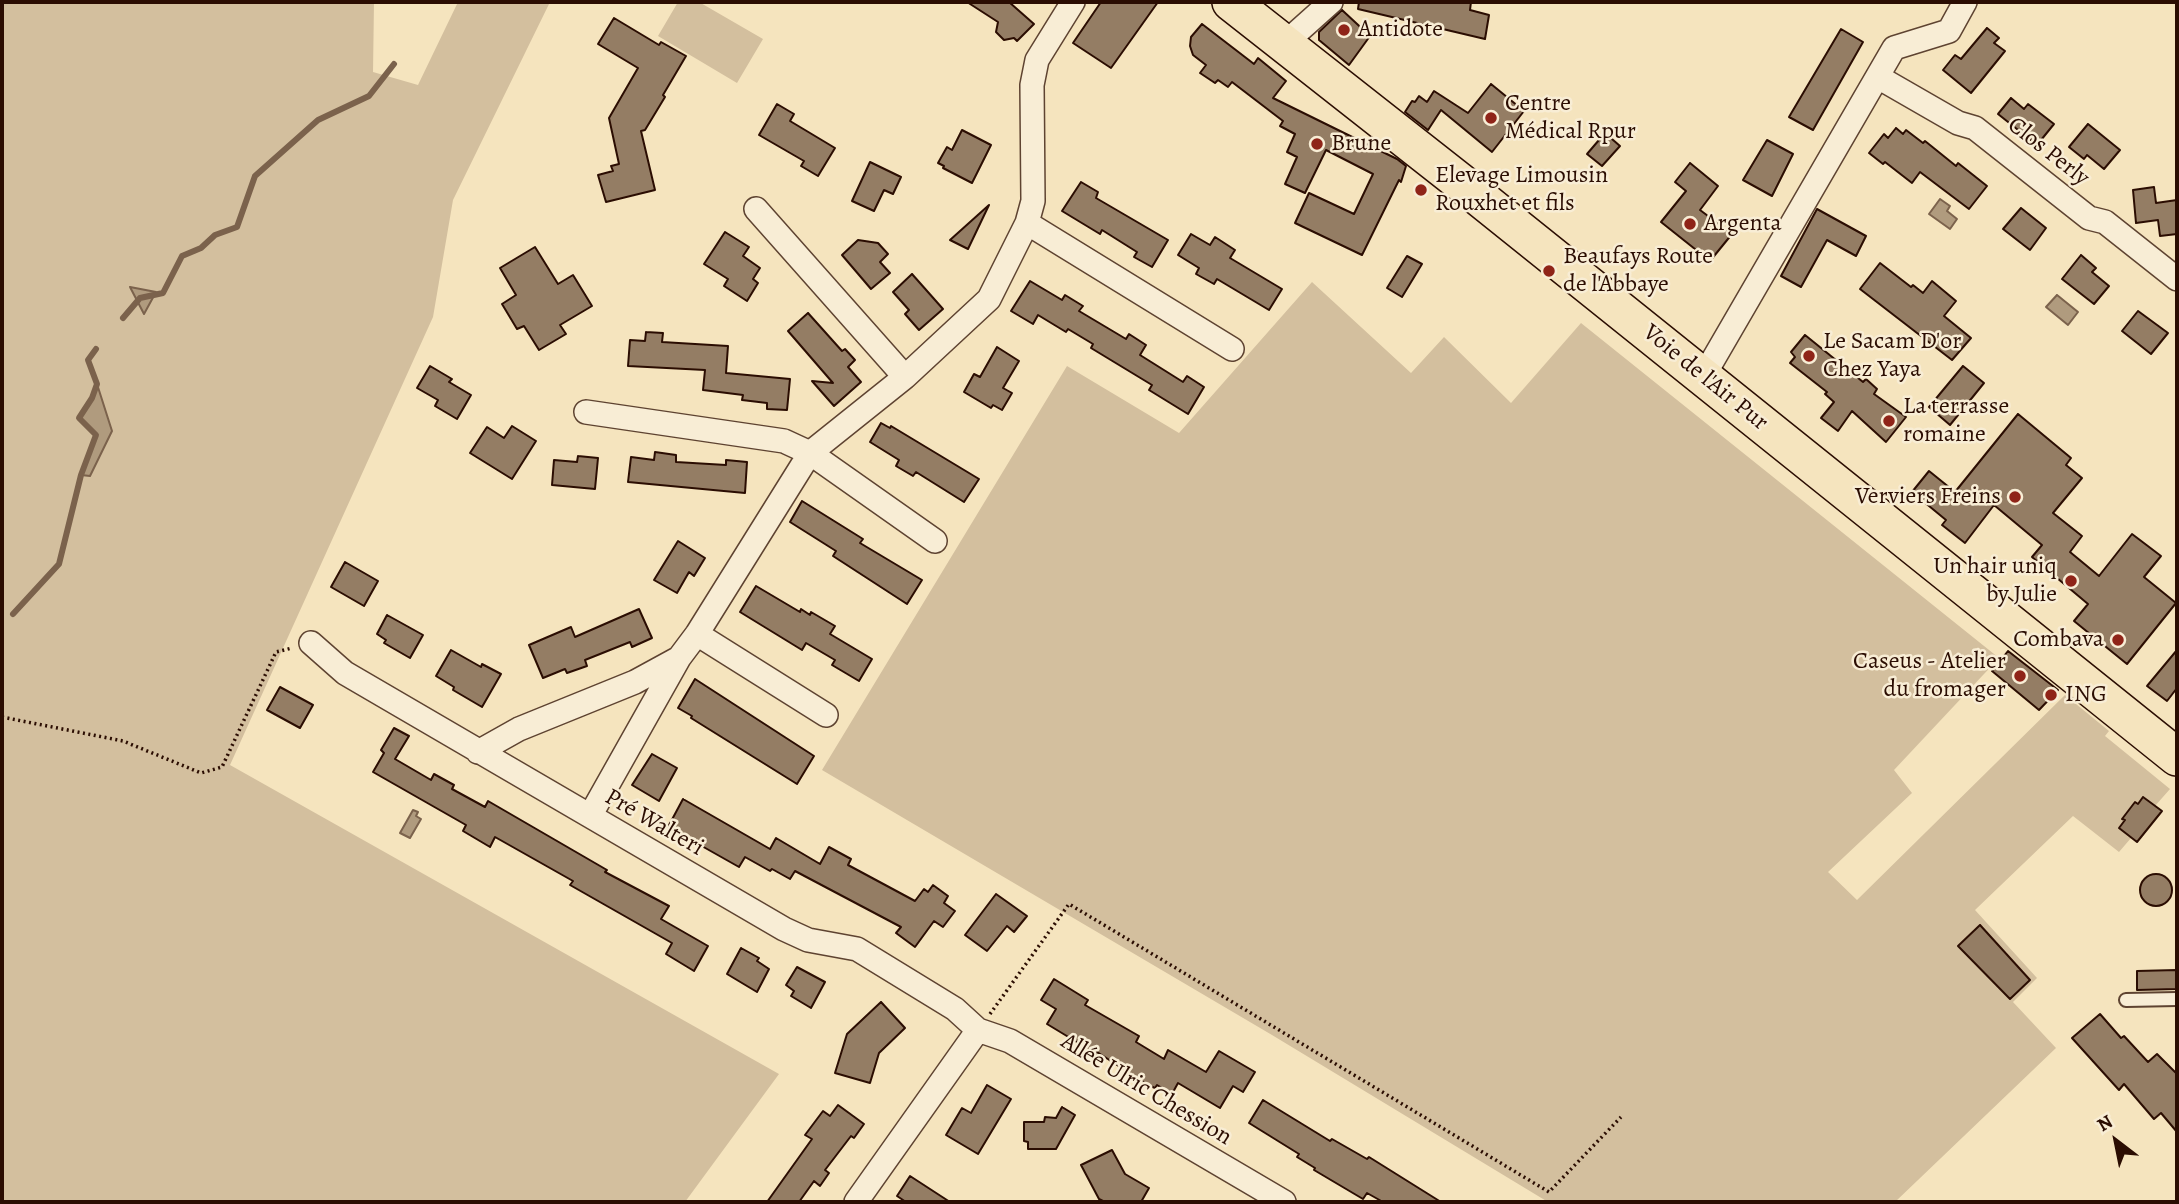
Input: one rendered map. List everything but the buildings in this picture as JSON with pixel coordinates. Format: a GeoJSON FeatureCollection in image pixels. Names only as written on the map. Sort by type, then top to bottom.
{"type":"FeatureCollection","features":[{"type":"Feature","properties":{"kind":"main road","name":"Voie de l'Air Pur"},"geometry":{"type":"LineString","coordinates":[[1231,2],[2177,757]]}},
{"type":"Feature","properties":{"kind":"street"},"geometry":{"type":"LineString","coordinates":[[590,817],[679,658],[697,634],[810,453],[905,377],[989,299],[1027,223],[1033,201],[1032,85],[1037,60],[1073,2]]}},
{"type":"Feature","properties":{"kind":"street"},"geometry":{"type":"LineString","coordinates":[[1284,44],[1331,2]]}},
{"type":"Feature","properties":{"kind":"street"},"geometry":{"type":"LineString","coordinates":[[1703,377],[1894,48],[1949,30],[1965,2]]}},
{"type":"Feature","properties":{"kind":"street","name":"Clos Perly"},"geometry":{"type":"LineString","coordinates":[[1878,77],[1958,123],[1975,128],[2089,218],[2105,222],[2177,279]]}},
{"type":"Feature","properties":{"kind":"street"},"geometry":{"type":"LineString","coordinates":[[756,209],[905,377]]}},
{"type":"Feature","properties":{"kind":"street"},"geometry":{"type":"LineString","coordinates":[[1027,223],[1232,349]]}},
{"type":"Feature","properties":{"kind":"street"},"geometry":{"type":"LineString","coordinates":[[586,412],[784,441],[810,453],[934,541]]}},
{"type":"Feature","properties":{"kind":"street"},"geometry":{"type":"LineString","coordinates":[[697,634],[826,715]]}},
{"type":"Feature","properties":{"kind":"street","name":"Pré Walteri"},"geometry":{"type":"LineString","coordinates":[[311,643],[345,673],[590,817],[784,929],[808,940],[857,949],[956,1009],[978,1030]]}},
{"type":"Feature","properties":{"kind":"street"},"geometry":{"type":"LineString","coordinates":[[478,752],[519,729],[635,682],[679,658]]}},
{"type":"Feature","properties":{"kind":"street"},"geometry":{"type":"LineString","coordinates":[[856,1202],[978,1030]]}},
{"type":"Feature","properties":{"kind":"street","name":"Allée Ulric Chession"},"geometry":{"type":"LineString","coordinates":[[978,1030],[1010,1041],[1284,1202]]}},
{"type":"Feature","properties":{"kind":"lane"},"geometry":{"type":"LineString","coordinates":[[2126,1000],[2177,999]]}},
{"type":"Feature","properties":{"kind":"path"},"geometry":{"type":"LineString","coordinates":[[2,717],[123,741],[201,773],[222,767],[276,652],[311,643]]}},
{"type":"Feature","properties":{"kind":"path"},"geometry":{"type":"LineString","coordinates":[[978,1030],[1069,904],[1549,1192],[1621,1117]]}},
{"type":"Feature","properties":{"kind":"shaded area"},"geometry":{"type":"Polygon","coordinates":[[[2,2],[374,2],[373,72],[418,85],[458,2],[550,2],[453,200],[433,317],[230,765],[779,1074],[685,1202],[2,1202],[2,2]]]}},
{"type":"Feature","properties":{"kind":"shaded area"},"geometry":{"type":"Polygon","coordinates":[[[678,2],[699,2],[763,39],[737,83],[658,36],[678,2]]]}},
{"type":"Feature","properties":{"kind":"shaded area"},"geometry":{"type":"Polygon","coordinates":[[[1940,199],[1950,206],[1947,211],[1957,219],[1950,229],[1929,214],[1940,199]]]}},
{"type":"Feature","properties":{"kind":"shaded area"},"geometry":{"type":"Polygon","coordinates":[[[1312,282],[1411,373],[1444,337],[1511,403],[1581,323],[1999,658],[1894,770],[1912,793],[1828,872],[1857,900],[2065,695],[2109,731],[2105,736],[2170,789],[2155,806],[2144,797],[2138,804],[2134,802],[2122,818],[2125,820],[2119,828],[2131,838],[2119,852],[2073,816],[1975,910],[2037,978],[2013,1002],[2056,1048],[1895,1202],[1548,1202],[1272,1035],[822,770],[1067,366],[1179,433],[1312,282]]]}},
{"type":"Feature","properties":{"kind":"shaded area"},"geometry":{"type":"Polygon","coordinates":[[[130,287],[156,292],[144,314],[130,287]]]}},
{"type":"Feature","properties":{"kind":"shaded area"},"geometry":{"type":"Polygon","coordinates":[[[2057,295],[2078,312],[2068,325],[2046,307],[2057,295]]]}},
{"type":"Feature","properties":{"kind":"shaded area"},"geometry":{"type":"Polygon","coordinates":[[[97,384],[112,431],[90,476],[81,475],[96,435],[79,418],[92,398],[97,384]]]}},
{"type":"Feature","properties":{"kind":"shaded area"},"geometry":{"type":"Polygon","coordinates":[[[413,810],[418,812],[416,816],[421,819],[410,838],[400,833],[413,810]]]}},
{"type":"Feature","properties":{"kind":"waterway"},"geometry":{"type":"LineString","coordinates":[[123,318],[140,298],[163,293],[182,256],[201,248],[215,235],[237,227],[255,176],[318,120],[369,96],[394,64]]}},
{"type":"Feature","properties":{"kind":"waterway"},"geometry":{"type":"LineString","coordinates":[[13,614],[59,564],[81,475],[96,435],[79,418],[92,398],[97,384],[88,360],[96,349]]}},
{"type":"Feature","properties":{"kind":"place","name":"Antidote"},"geometry":{"type":"Point","coordinates":[1344,30]}},
{"type":"Feature","properties":{"kind":"place","name":"Centre Médical Rpur"},"geometry":{"type":"Point","coordinates":[1491,118]}},
{"type":"Feature","properties":{"kind":"place","name":"Brune"},"geometry":{"type":"Point","coordinates":[1317,144]}},
{"type":"Feature","properties":{"kind":"place","name":"Elevage Limousin Rouxhet et fils"},"geometry":{"type":"Point","coordinates":[1421,190]}},
{"type":"Feature","properties":{"kind":"place","name":"Argenta"},"geometry":{"type":"Point","coordinates":[1690,224]}},
{"type":"Feature","properties":{"kind":"place","name":"Beaufays Route de l'Abbaye"},"geometry":{"type":"Point","coordinates":[1549,271]}},
{"type":"Feature","properties":{"kind":"place","name":"Le Sacam D'or Chez Yaya"},"geometry":{"type":"Point","coordinates":[1809,356]}},
{"type":"Feature","properties":{"kind":"place","name":"La terrasse romaine"},"geometry":{"type":"Point","coordinates":[1889,421]}},
{"type":"Feature","properties":{"kind":"place","name":"Verviers Freins"},"geometry":{"type":"Point","coordinates":[2015,497]}},
{"type":"Feature","properties":{"kind":"place","name":"Un hair uniq by Julie"},"geometry":{"type":"Point","coordinates":[2071,581]}},
{"type":"Feature","properties":{"kind":"place","name":"Combava"},"geometry":{"type":"Point","coordinates":[2118,640]}},
{"type":"Feature","properties":{"kind":"place","name":"Caseus - Atelier du fromager"},"geometry":{"type":"Point","coordinates":[2020,676]}},
{"type":"Feature","properties":{"kind":"place","name":"ING"},"geometry":{"type":"Point","coordinates":[2051,695]}}]}
